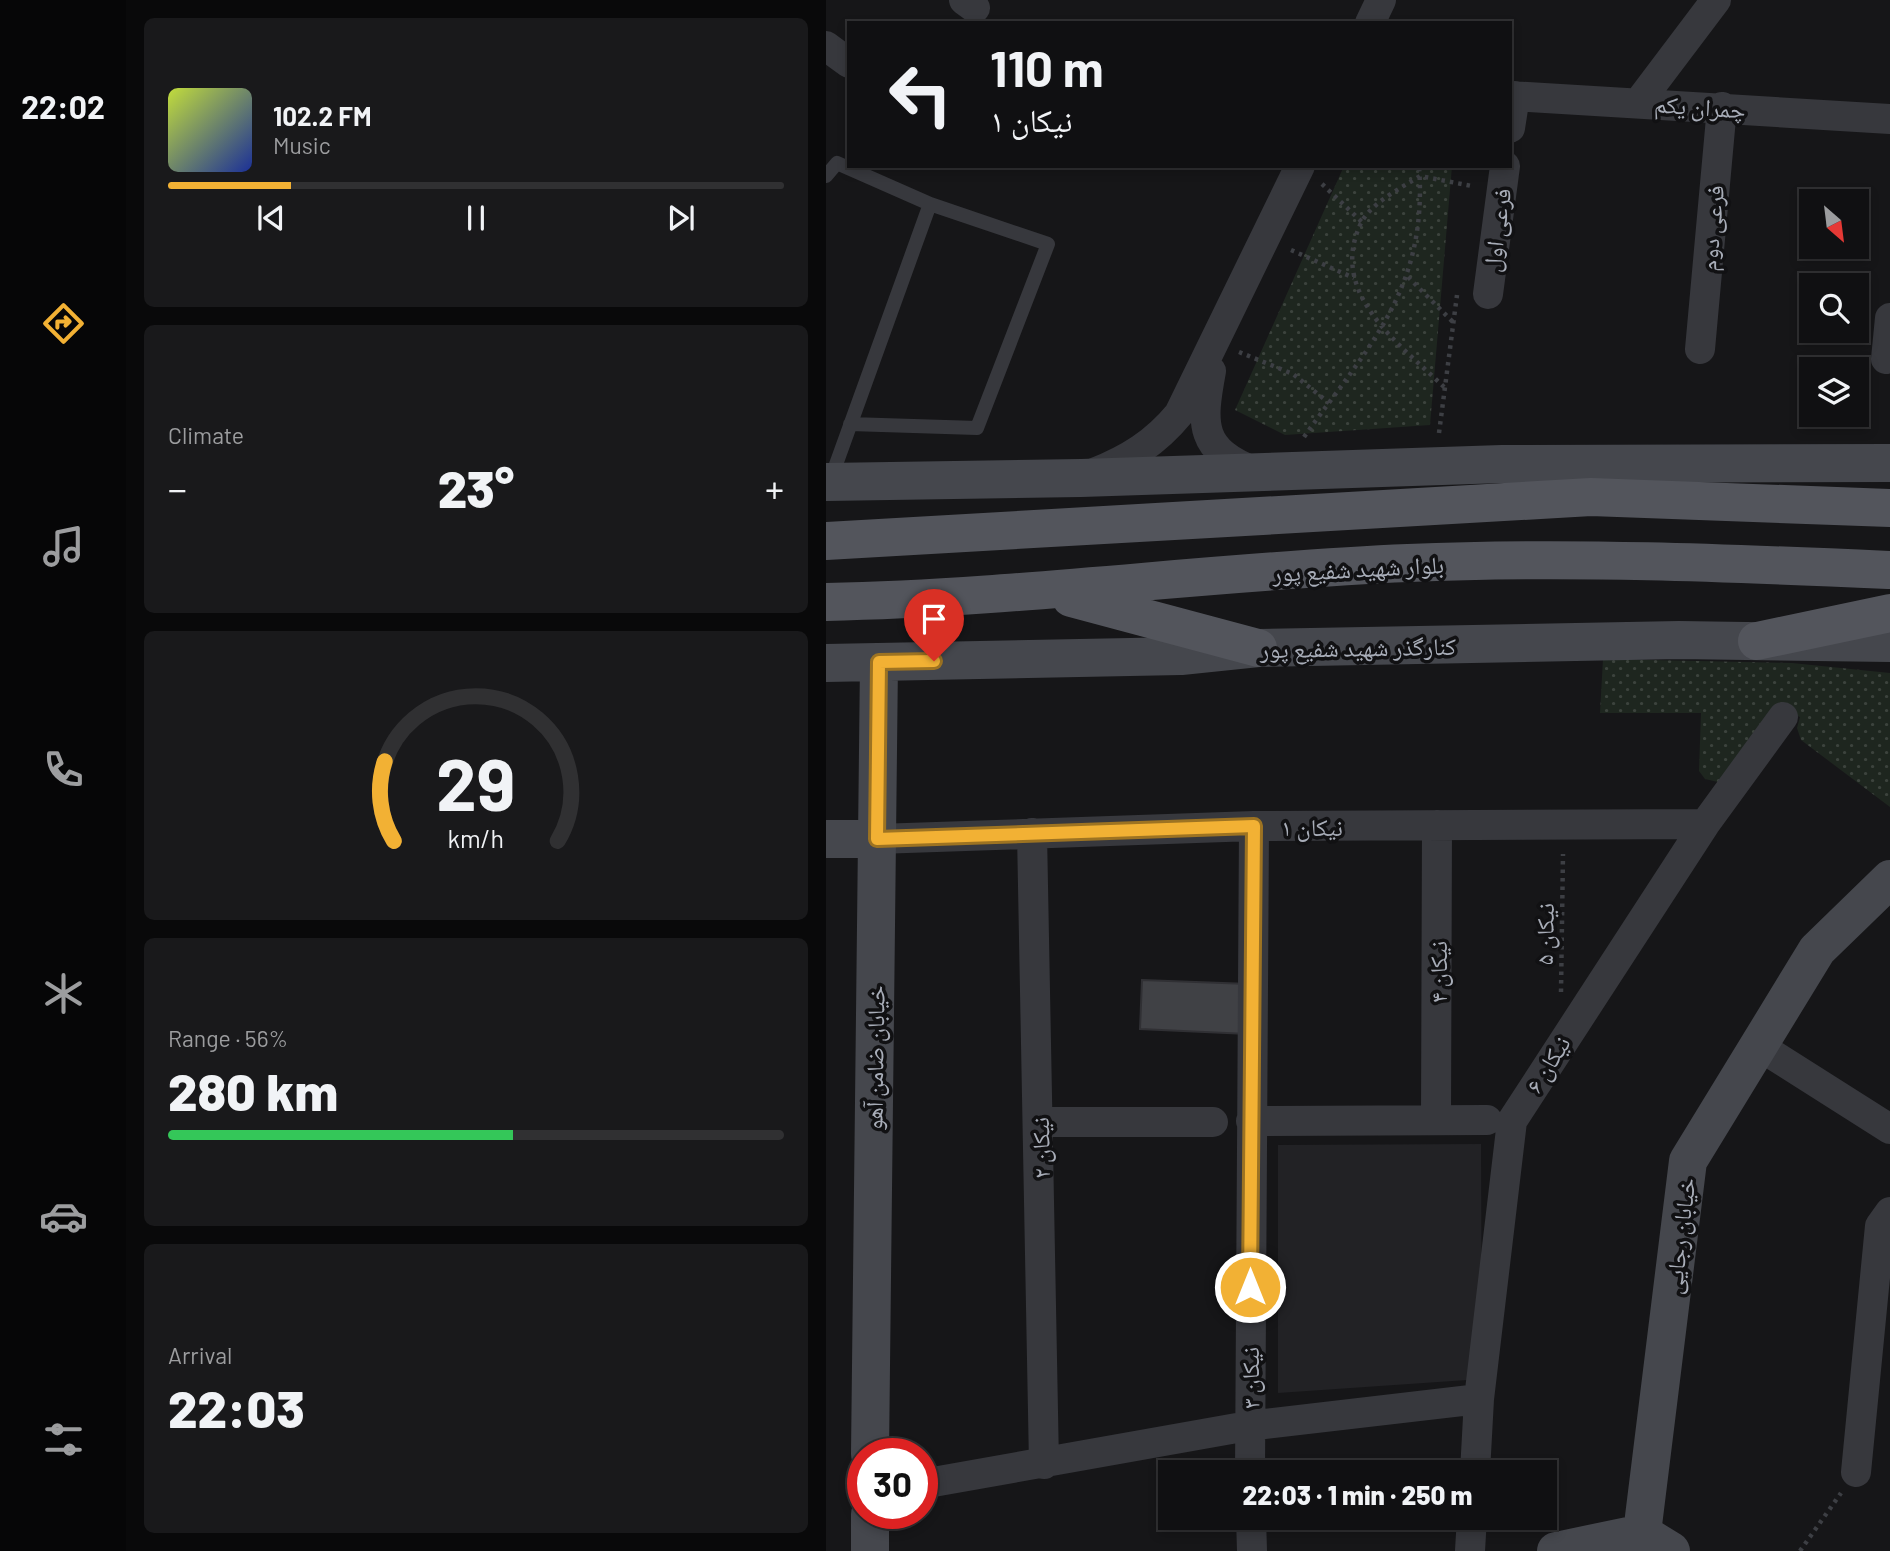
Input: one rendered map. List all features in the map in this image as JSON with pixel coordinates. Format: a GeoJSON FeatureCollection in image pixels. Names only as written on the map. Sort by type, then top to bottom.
{"type":"FeatureCollection","features":[{"type":"Feature","properties":{"kind":"main road"},"geometry":{"type":"LineString","coordinates":[[828,482],[1082,478],[1435,467],[1890,463]]}},
{"type":"Feature","properties":{"kind":"main road"},"geometry":{"type":"LineString","coordinates":[[826,541],[1591,497],[1890,508]]}},
{"type":"Feature","properties":{"kind":"main road","name":"بلوار شهید شفیع پور"},"geometry":{"type":"LineString","coordinates":[[826,602],[1042,590],[1421,562],[1602,558],[1890,570]]}},
{"type":"Feature","properties":{"kind":"main road"},"geometry":{"type":"LineString","coordinates":[[1042,590],[1258,648]]}},
{"type":"Feature","properties":{"kind":"main road"},"geometry":{"type":"LineString","coordinates":[[1757,641],[1890,612]]}},
{"type":"Feature","properties":{"kind":"main road","name":"کنارگذر شهید شفیع پور"},"geometry":{"type":"LineString","coordinates":[[826,663],[1181,656],[1258,648],[1757,641],[1890,643]]}},
{"type":"Feature","properties":{"kind":"main road","name":"خیابان ضامن آهو"},"geometry":{"type":"LineString","coordinates":[[870,1438],[879,662]]}},
{"type":"Feature","properties":{"kind":"main road"},"geometry":{"type":"LineString","coordinates":[[826,839],[877,839]]}},
{"type":"Feature","properties":{"kind":"main road","name":"خیابان رجایی"},"geometry":{"type":"LineString","coordinates":[[1657,1542],[1688,1161],[1818,950],[1890,878]]}},
{"type":"Feature","properties":{"kind":"main road"},"geometry":{"type":"LineString","coordinates":[[870,1529],[870,1551]]}},
{"type":"Feature","properties":{"kind":"main road"},"geometry":{"type":"LineString","coordinates":[[1556,1551],[1657,1542]]}},
{"type":"Feature","properties":{"kind":"street"},"geometry":{"type":"LineString","coordinates":[[1371,21],[1381,0]]}},
{"type":"Feature","properties":{"kind":"street"},"geometry":{"type":"LineString","coordinates":[[1639,102],[1716,0]]}},
{"type":"Feature","properties":{"kind":"street"},"geometry":{"type":"LineString","coordinates":[[826,46],[847,62]]}},
{"type":"Feature","properties":{"kind":"street","name":"چمران یکم"},"geometry":{"type":"LineString","coordinates":[[1512,96],[1890,119]]}},
{"type":"Feature","properties":{"kind":"street","name":"فرعی دوم"},"geometry":{"type":"LineString","coordinates":[[1700,349],[1721,107]]}},
{"type":"Feature","properties":{"kind":"street","name":"فرعی اول"},"geometry":{"type":"LineString","coordinates":[[1488,294],[1505,168]]}},
{"type":"Feature","properties":{"kind":"street"},"geometry":{"type":"LineString","coordinates":[[1082,478],[1125,461],[1159,438],[1179,414],[1265,239],[1306,171]]}},
{"type":"Feature","properties":{"kind":"street"},"geometry":{"type":"LineString","coordinates":[[1886,359],[1890,318]]}},
{"type":"Feature","properties":{"kind":"street"},"geometry":{"type":"LineString","coordinates":[[1216,343],[1204,409],[1207,431],[1216,448],[1229,462],[1268,472]]}},
{"type":"Feature","properties":{"kind":"street","name":"نیکان ۶"},"geometry":{"type":"LineString","coordinates":[[1476,1460],[1479,1399],[1512,1121],[1705,824],[1783,717]]}},
{"type":"Feature","properties":{"kind":"street","name":"نیکان ۱"},"geometry":{"type":"LineString","coordinates":[[877,839],[1254,826],[1705,824]]}},
{"type":"Feature","properties":{"kind":"street","name":"نیکان ۴"},"geometry":{"type":"LineString","coordinates":[[1436,1119],[1437,825]]}},
{"type":"Feature","properties":{"kind":"street","name":"نیکان ۳"},"geometry":{"type":"LineString","coordinates":[[1249,1460],[1254,826]]}},
{"type":"Feature","properties":{"kind":"street","name":"نیکان ۲"},"geometry":{"type":"LineString","coordinates":[[1032,833],[1044,1464]]}},
{"type":"Feature","properties":{"kind":"street"},"geometry":{"type":"LineString","coordinates":[[1759,1046],[1890,1129]]}},
{"type":"Feature","properties":{"kind":"street"},"geometry":{"type":"LineString","coordinates":[[1251,1121],[1487,1120]]}},
{"type":"Feature","properties":{"kind":"street"},"geometry":{"type":"LineString","coordinates":[[1039,1122],[1213,1122]]}},
{"type":"Feature","properties":{"kind":"street"},"geometry":{"type":"LineString","coordinates":[[1856,1472],[1880,1226],[1890,1212]]}},
{"type":"Feature","properties":{"kind":"street"},"geometry":{"type":"LineString","coordinates":[[938,1481],[1248,1426],[1479,1399]]}},
{"type":"Feature","properties":{"kind":"street"},"geometry":{"type":"LineString","coordinates":[[1251,1530],[1252,1551]]}},
{"type":"Feature","properties":{"kind":"street"},"geometry":{"type":"LineString","coordinates":[[1470,1551],[1471,1530]]}},
{"type":"Feature","properties":{"kind":"lane"},"geometry":{"type":"LineString","coordinates":[[826,176],[836,163],[847,168]]}},
{"type":"Feature","properties":{"kind":"lane"},"geometry":{"type":"LineString","coordinates":[[847,168],[930,204],[1048,244],[977,428],[850,424]]}},
{"type":"Feature","properties":{"kind":"lane"},"geometry":{"type":"LineString","coordinates":[[828,482],[930,204]]}},
{"type":"Feature","properties":{"kind":"path"},"geometry":{"type":"LineString","coordinates":[[1268,472],[1329,402],[1382,327],[1408,277],[1415,249],[1419,168]]}},
{"type":"Feature","properties":{"kind":"path"},"geometry":{"type":"LineString","coordinates":[[1306,171],[1362,222]]}},
{"type":"Feature","properties":{"kind":"path"},"geometry":{"type":"LineString","coordinates":[[1444,387],[1382,327],[1355,288],[1352,257],[1362,222],[1387,197],[1420,176],[1472,186]]}},
{"type":"Feature","properties":{"kind":"path"},"geometry":{"type":"LineString","coordinates":[[1470,200],[1473,176]]}},
{"type":"Feature","properties":{"kind":"path"},"geometry":{"type":"LineString","coordinates":[[1265,239],[1354,278]]}},
{"type":"Feature","properties":{"kind":"path"},"geometry":{"type":"LineString","coordinates":[[1408,277],[1453,323]]}},
{"type":"Feature","properties":{"kind":"path"},"geometry":{"type":"LineString","coordinates":[[1435,467],[1459,282]]}},
{"type":"Feature","properties":{"kind":"path"},"geometry":{"type":"LineString","coordinates":[[1216,343],[1293,374],[1329,402]]}},
{"type":"Feature","properties":{"kind":"path","name":"نیکان ۵"},"geometry":{"type":"LineString","coordinates":[[1560,1044],[1564,825]]}},
{"type":"Feature","properties":{"kind":"path"},"geometry":{"type":"LineString","coordinates":[[1800,1551],[1856,1472]]}},
{"type":"Feature","properties":{"kind":"shaded area"},"geometry":{"type":"Polygon","coordinates":[[[1343,168],[1452,168],[1430,425],[1285,435],[1235,410],[1343,168]]]}},
{"type":"Feature","properties":{"kind":"shaded area"},"geometry":{"type":"Polygon","coordinates":[[[1603,659],[1792,663],[1890,673],[1890,807],[1801,740],[1797,728],[1800,717],[1774,706],[1765,726],[1718,782],[1705,779],[1699,771],[1701,713],[1600,713],[1603,659]]]}},
{"type":"Feature","properties":{"kind":"shaded area"},"geometry":{"type":"Polygon","coordinates":[[[1481,1144],[1482,1379],[1278,1393],[1278,1145],[1481,1144]]]}},
{"type":"Feature","properties":{"kind":"building"},"geometry":{"type":"Polygon","coordinates":[[[1142,980],[1249,984],[1247,1034],[1140,1029],[1142,980]]]}},
{"type":"Feature","properties":{"kind":"route"},"geometry":{"type":"LineString","coordinates":[[934,661],[879,662],[877,839],[1254,826],[1250,1287]]}}]}
